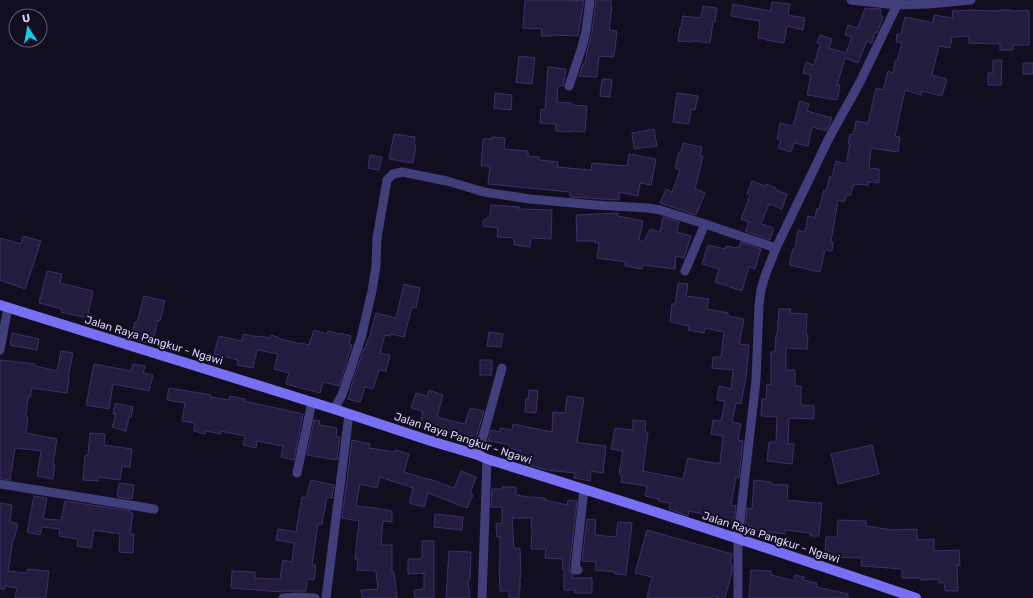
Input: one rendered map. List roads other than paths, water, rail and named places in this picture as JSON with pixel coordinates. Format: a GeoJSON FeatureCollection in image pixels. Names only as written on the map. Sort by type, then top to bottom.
{"type":"FeatureCollection","features":[{"type":"Feature","properties":{"kind":"main road","name":"Jalan Raya Pangkur - Ngawi"},"geometry":{"type":"LineString","coordinates":[[4,306],[312,402],[738,538],[916,598]]}},
{"type":"Feature","properties":{"kind":"street"},"geometry":{"type":"LineString","coordinates":[[569,86],[585,36],[590,0]]}},
{"type":"Feature","properties":{"kind":"street"},"geometry":{"type":"LineString","coordinates":[[851,0],[928,4],[971,0]]}},
{"type":"Feature","properties":{"kind":"street"},"geometry":{"type":"LineString","coordinates":[[738,598],[738,538],[756,380],[761,290],[776,248],[826,144],[859,84],[898,2]]}},
{"type":"Feature","properties":{"kind":"street"},"geometry":{"type":"LineString","coordinates":[[334,409],[342,395],[361,338],[375,272],[377,238],[387,180],[393,174],[402,172],[448,181],[484,192],[530,200],[660,210],[776,248]]}},
{"type":"Feature","properties":{"kind":"street"},"geometry":{"type":"LineString","coordinates":[[685,271],[705,224]]}},
{"type":"Feature","properties":{"kind":"street"},"geometry":{"type":"LineString","coordinates":[[0,350],[4,306]]}},
{"type":"Feature","properties":{"kind":"street"},"geometry":{"type":"LineString","coordinates":[[482,598],[483,457],[502,368]]}},
{"type":"Feature","properties":{"kind":"street"},"geometry":{"type":"LineString","coordinates":[[297,473],[312,402]]}},
{"type":"Feature","properties":{"kind":"street"},"geometry":{"type":"LineString","coordinates":[[326,598],[349,414]]}},
{"type":"Feature","properties":{"kind":"street"},"geometry":{"type":"LineString","coordinates":[[0,484],[154,509]]}},
{"type":"Feature","properties":{"kind":"street"},"geometry":{"type":"LineString","coordinates":[[578,570],[575,570],[584,489]]}},
{"type":"Feature","properties":{"kind":"street"},"geometry":{"type":"LineString","coordinates":[[283,598],[315,598]]}}]}
